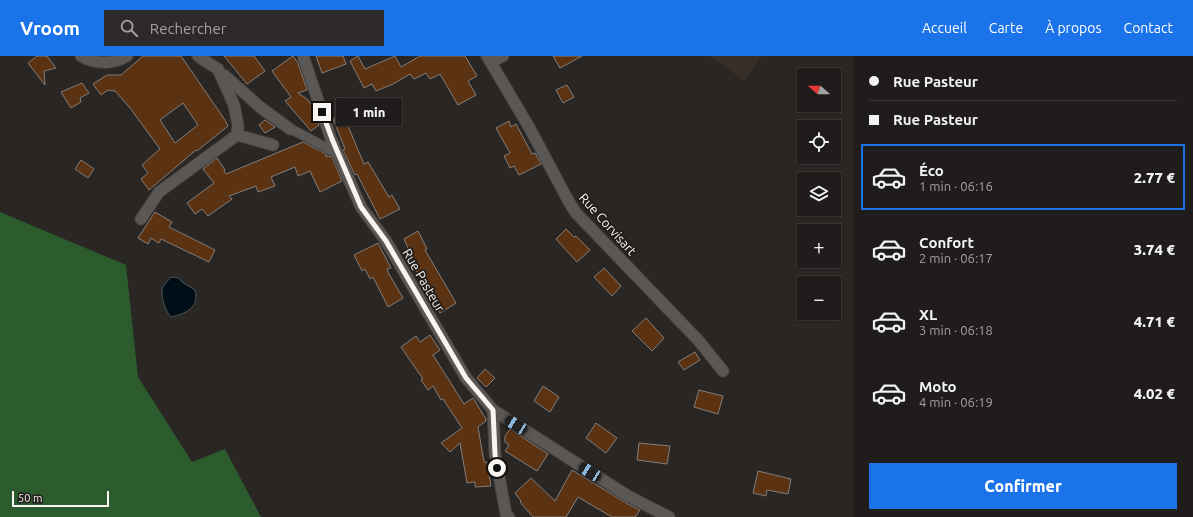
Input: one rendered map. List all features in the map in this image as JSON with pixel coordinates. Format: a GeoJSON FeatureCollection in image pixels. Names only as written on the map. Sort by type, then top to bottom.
{"type":"FeatureCollection","features":[{"type":"Feature","properties":{"kind":"street"},"geometry":{"type":"LineString","coordinates":[[80,56],[97,62],[108,63],[126,56]]}},
{"type":"Feature","properties":{"kind":"street"},"geometry":{"type":"LineString","coordinates":[[198,56],[218,69],[244,94],[290,129],[307,136],[324,148],[338,154]]}},
{"type":"Feature","properties":{"kind":"street","name":"Rue Pasteur"},"geometry":{"type":"LineString","coordinates":[[302,56],[338,154],[361,207],[386,241],[466,378],[493,410],[628,496],[669,517]]}},
{"type":"Feature","properties":{"kind":"street"},"geometry":{"type":"LineString","coordinates":[[489,59],[503,56]]}},
{"type":"Feature","properties":{"kind":"street","name":"Rue Corvisart"},"geometry":{"type":"LineString","coordinates":[[489,59],[576,213],[698,340],[723,371]]}},
{"type":"Feature","properties":{"kind":"street"},"geometry":{"type":"LineString","coordinates":[[218,69],[234,105],[238,125],[237,136]]}},
{"type":"Feature","properties":{"kind":"street"},"geometry":{"type":"LineString","coordinates":[[141,219],[159,192],[237,136],[273,145]]}},
{"type":"Feature","properties":{"kind":"street"},"geometry":{"type":"LineString","coordinates":[[493,410],[495,454],[506,514],[509,517]]}},
{"type":"Feature","properties":{"kind":"shaded area"},"geometry":{"type":"Polygon","coordinates":[[[709,56],[762,56],[745,81],[709,56]]]}},
{"type":"Feature","properties":{"kind":"shaded area"},"geometry":{"type":"Polygon","coordinates":[[[171,277],[179,278],[182,282],[195,290],[196,296],[193,306],[190,309],[186,312],[171,317],[163,301],[162,290],[163,286],[171,277]]]}},
{"type":"Feature","properties":{"kind":"green space"},"geometry":{"type":"Polygon","coordinates":[[[0,212],[126,265],[138,377],[192,462],[225,449],[261,517],[0,517],[0,212]]]}},
{"type":"Feature","properties":{"kind":"building"},"geometry":{"type":"Polygon","coordinates":[[[37,56],[47,56],[56,68],[44,71],[45,85],[28,63],[37,56]]]}},
{"type":"Feature","properties":{"kind":"building"},"geometry":{"type":"Polygon","coordinates":[[[143,56],[181,56],[228,126],[197,151],[196,150],[149,190],[141,179],[148,173],[142,165],[160,149],[130,108],[115,91],[108,90],[101,95],[93,84],[107,75],[121,75],[143,56]],[[183,103],[160,120],[175,143],[198,125],[183,103]]]}},
{"type":"Feature","properties":{"kind":"building"},"geometry":{"type":"Polygon","coordinates":[[[224,56],[254,56],[265,71],[247,84],[224,56]]]}},
{"type":"Feature","properties":{"kind":"building"},"geometry":{"type":"Polygon","coordinates":[[[293,56],[298,63],[307,90],[298,93],[308,100],[312,106],[319,125],[311,131],[285,101],[291,97],[272,71],[293,56]]]}},
{"type":"Feature","properties":{"kind":"building"},"geometry":{"type":"Polygon","coordinates":[[[316,56],[343,56],[346,64],[322,73],[316,56]]]}},
{"type":"Feature","properties":{"kind":"building"},"geometry":{"type":"Polygon","coordinates":[[[358,56],[365,69],[395,56],[401,67],[420,56],[465,56],[477,76],[468,81],[476,95],[458,105],[440,74],[430,79],[426,73],[414,79],[410,74],[393,84],[376,91],[372,84],[364,88],[350,61],[358,56]]]}},
{"type":"Feature","properties":{"kind":"building"},"geometry":{"type":"Polygon","coordinates":[[[553,56],[582,56],[560,68],[553,56]]]}},
{"type":"Feature","properties":{"kind":"building"},"geometry":{"type":"Polygon","coordinates":[[[82,83],[89,93],[80,98],[81,102],[71,108],[61,92],[82,83]]]}},
{"type":"Feature","properties":{"kind":"building"},"geometry":{"type":"Polygon","coordinates":[[[567,85],[574,97],[563,103],[556,90],[567,85]]]}},
{"type":"Feature","properties":{"kind":"building"},"geometry":{"type":"Polygon","coordinates":[[[343,114],[364,164],[368,162],[389,197],[392,195],[400,209],[380,219],[357,174],[355,175],[343,150],[345,149],[333,119],[343,114]]]}},
{"type":"Feature","properties":{"kind":"building"},"geometry":{"type":"Polygon","coordinates":[[[265,120],[275,127],[265,133],[259,125],[265,120]]]}},
{"type":"Feature","properties":{"kind":"building"},"geometry":{"type":"Polygon","coordinates":[[[509,121],[511,127],[516,124],[532,154],[535,153],[541,164],[519,175],[514,166],[510,168],[504,156],[510,153],[496,128],[509,121]]]}},
{"type":"Feature","properties":{"kind":"building"},"geometry":{"type":"Polygon","coordinates":[[[303,142],[326,154],[326,157],[332,157],[342,181],[320,192],[310,171],[298,176],[295,167],[271,177],[275,186],[258,192],[256,186],[229,196],[232,199],[208,216],[202,209],[195,214],[187,203],[214,183],[203,169],[217,158],[226,174],[303,142]]]}},
{"type":"Feature","properties":{"kind":"building"},"geometry":{"type":"Polygon","coordinates":[[[81,160],[94,169],[88,178],[75,169],[81,160]]]}},
{"type":"Feature","properties":{"kind":"building"},"geometry":{"type":"Polygon","coordinates":[[[155,212],[172,222],[169,227],[215,250],[209,262],[161,239],[159,243],[151,238],[148,244],[138,238],[155,212]]]}},
{"type":"Feature","properties":{"kind":"building"},"geometry":{"type":"Polygon","coordinates":[[[566,229],[574,237],[576,236],[590,250],[577,262],[556,239],[566,229]]]}},
{"type":"Feature","properties":{"kind":"building"},"geometry":{"type":"Polygon","coordinates":[[[418,231],[427,249],[425,250],[456,303],[440,313],[412,263],[414,262],[404,239],[418,231]]]}},
{"type":"Feature","properties":{"kind":"building"},"geometry":{"type":"Polygon","coordinates":[[[378,243],[391,268],[387,269],[389,274],[403,298],[388,307],[373,277],[370,279],[365,269],[362,271],[354,255],[378,243]]]}},
{"type":"Feature","properties":{"kind":"building"},"geometry":{"type":"Polygon","coordinates":[[[604,268],[621,286],[612,296],[594,277],[604,268]]]}},
{"type":"Feature","properties":{"kind":"building"},"geometry":{"type":"Polygon","coordinates":[[[646,318],[664,338],[652,351],[632,331],[646,318]]]}},
{"type":"Feature","properties":{"kind":"building"},"geometry":{"type":"Polygon","coordinates":[[[430,335],[440,350],[433,355],[464,404],[473,398],[486,419],[486,421],[478,427],[484,462],[487,462],[491,486],[475,487],[475,482],[467,483],[460,443],[450,452],[441,443],[462,428],[443,399],[441,400],[433,386],[428,390],[421,380],[423,379],[401,347],[416,336],[420,342],[430,335]]]}},
{"type":"Feature","properties":{"kind":"building"},"geometry":{"type":"Polygon","coordinates":[[[695,352],[700,360],[684,370],[678,362],[695,352]]]}},
{"type":"Feature","properties":{"kind":"building"},"geometry":{"type":"Polygon","coordinates":[[[485,369],[495,378],[486,387],[477,378],[485,369]]]}},
{"type":"Feature","properties":{"kind":"building"},"geometry":{"type":"Polygon","coordinates":[[[543,386],[559,397],[550,412],[534,401],[543,386]]]}},
{"type":"Feature","properties":{"kind":"building"},"geometry":{"type":"Polygon","coordinates":[[[699,390],[723,396],[718,414],[694,407],[699,390]]]}},
{"type":"Feature","properties":{"kind":"building"},"geometry":{"type":"Polygon","coordinates":[[[596,423],[617,438],[606,453],[586,438],[596,423]]]}},
{"type":"Feature","properties":{"kind":"building"},"geometry":{"type":"Polygon","coordinates":[[[510,429],[548,454],[537,471],[505,451],[509,445],[505,442],[505,436],[510,429]]]}},
{"type":"Feature","properties":{"kind":"building"},"geometry":{"type":"Polygon","coordinates":[[[639,443],[670,446],[667,464],[637,460],[639,443]]]}},
{"type":"Feature","properties":{"kind":"building"},"geometry":{"type":"Polygon","coordinates":[[[572,470],[640,510],[635,517],[612,517],[578,497],[566,517],[533,517],[520,502],[521,501],[515,493],[531,478],[555,501],[572,470]]]}},
{"type":"Feature","properties":{"kind":"building"},"geometry":{"type":"Polygon","coordinates":[[[758,471],[791,479],[788,494],[767,490],[766,496],[753,493],[758,471]]]}},
{"type":"Feature","properties":{"kind":"route"},"geometry":{"type":"LineString","coordinates":[[322,112],[361,207],[386,241],[466,378],[493,410],[497,468]]}}]}
